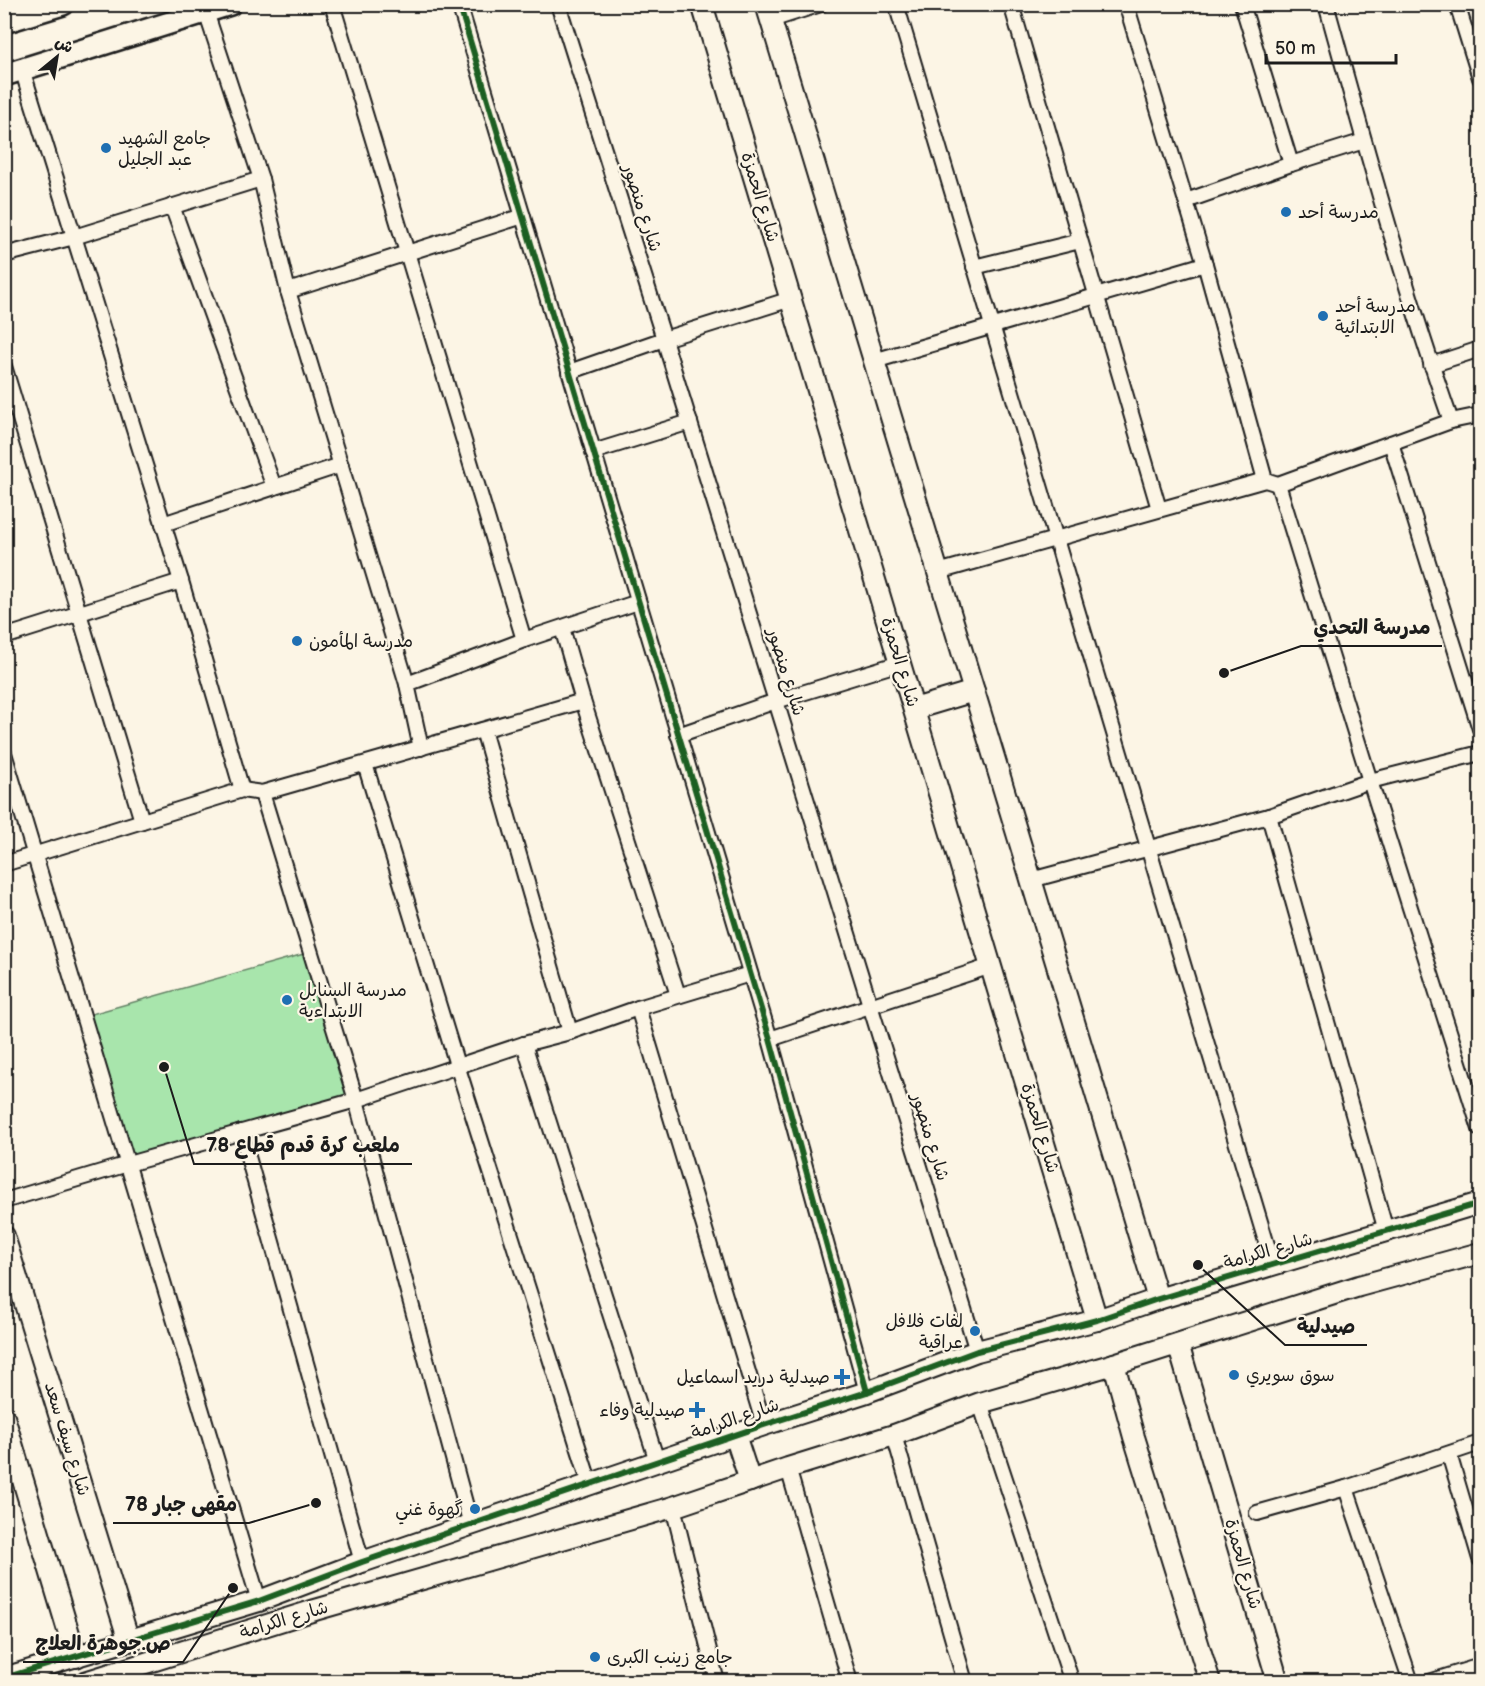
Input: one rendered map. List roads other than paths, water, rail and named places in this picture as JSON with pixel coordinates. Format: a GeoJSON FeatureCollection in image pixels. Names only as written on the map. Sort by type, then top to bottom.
{"type":"FeatureCollection","features":[{"type":"Feature","properties":{"kind":"main road"},"geometry":{"type":"LineString","coordinates":[[4,22],[26,10],[63,4]]}},
{"type":"Feature","properties":{"kind":"main road"},"geometry":{"type":"LineString","coordinates":[[13,72],[230,4]]}},
{"type":"Feature","properties":{"kind":"street"},"geometry":{"type":"LineString","coordinates":[[332,4],[524,640]]}},
{"type":"Feature","properties":{"kind":"street"},"geometry":{"type":"LineString","coordinates":[[459,4],[770,1039],[867,1392]]}},
{"type":"Feature","properties":{"kind":"street","name":"شارع منصور"},"geometry":{"type":"LineString","coordinates":[[558,4],[690,422],[977,1351]]}},
{"type":"Feature","properties":{"kind":"street","name":"شارع الحمزة"},"geometry":{"type":"LineString","coordinates":[[702,4],[1097,1320]]}},
{"type":"Feature","properties":{"kind":"street"},"geometry":{"type":"LineString","coordinates":[[820,4],[769,12],[1158,1299]]}},
{"type":"Feature","properties":{"kind":"street"},"geometry":{"type":"LineString","coordinates":[[896,4],[1273,1265]]}},
{"type":"Feature","properties":{"kind":"street"},"geometry":{"type":"LineString","coordinates":[[1011,4],[1159,509]]}},
{"type":"Feature","properties":{"kind":"street"},"geometry":{"type":"LineString","coordinates":[[1126,4],[1271,482],[1370,781],[1480,1129]]}},
{"type":"Feature","properties":{"kind":"street"},"geometry":{"type":"LineString","coordinates":[[1242,4],[1291,164]]}},
{"type":"Feature","properties":{"kind":"street"},"geometry":{"type":"LineString","coordinates":[[1326,4],[1364,141],[1431,365],[1451,422]]}},
{"type":"Feature","properties":{"kind":"street"},"geometry":{"type":"LineString","coordinates":[[1457,4],[1480,78]]}},
{"type":"Feature","properties":{"kind":"street"},"geometry":{"type":"LineString","coordinates":[[206,12],[261,179],[288,291],[406,684],[421,748]]}},
{"type":"Feature","properties":{"kind":"street"},"geometry":{"type":"LineString","coordinates":[[13,72],[74,237],[181,581],[242,790]]}},
{"type":"Feature","properties":{"kind":"street"},"geometry":{"type":"LineString","coordinates":[[1186,201],[1364,141]]}},
{"type":"Feature","properties":{"kind":"street"},"geometry":{"type":"LineString","coordinates":[[4,255],[74,237],[261,179]]}},
{"type":"Feature","properties":{"kind":"street"},"geometry":{"type":"LineString","coordinates":[[172,206],[274,488]]}},
{"type":"Feature","properties":{"kind":"street"},"geometry":{"type":"LineString","coordinates":[[288,291],[522,216]]}},
{"type":"Feature","properties":{"kind":"street"},"geometry":{"type":"LineString","coordinates":[[974,267],[1080,241]]}},
{"type":"Feature","properties":{"kind":"street"},"geometry":{"type":"LineString","coordinates":[[874,361],[1205,264]]}},
{"type":"Feature","properties":{"kind":"street"},"geometry":{"type":"LineString","coordinates":[[569,372],[791,299]]}},
{"type":"Feature","properties":{"kind":"street"},"geometry":{"type":"LineString","coordinates":[[1431,365],[1480,350]]}},
{"type":"Feature","properties":{"kind":"street"},"geometry":{"type":"LineString","coordinates":[[4,366],[142,821]]}},
{"type":"Feature","properties":{"kind":"street"},"geometry":{"type":"LineString","coordinates":[[938,572],[1159,509],[1271,482],[1451,422],[1480,415]]}},
{"type":"Feature","properties":{"kind":"street"},"geometry":{"type":"LineString","coordinates":[[593,452],[690,422]]}},
{"type":"Feature","properties":{"kind":"street"},"geometry":{"type":"LineString","coordinates":[[1391,443],[1480,729]]}},
{"type":"Feature","properties":{"kind":"street"},"geometry":{"type":"LineString","coordinates":[[163,524],[341,465]]}},
{"type":"Feature","properties":{"kind":"street"},"geometry":{"type":"LineString","coordinates":[[4,637],[181,581]]}},
{"type":"Feature","properties":{"kind":"street"},"geometry":{"type":"LineString","coordinates":[[406,684],[524,640],[638,602]]}},
{"type":"Feature","properties":{"kind":"street"},"geometry":{"type":"LineString","coordinates":[[562,628],[583,701],[678,995]]}},
{"type":"Feature","properties":{"kind":"street"},"geometry":{"type":"LineString","coordinates":[[678,735],[776,701],[900,663]]}},
{"type":"Feature","properties":{"kind":"street"},"geometry":{"type":"LineString","coordinates":[[914,709],[974,691]]}},
{"type":"Feature","properties":{"kind":"street"},"geometry":{"type":"LineString","coordinates":[[4,864],[242,790],[262,793],[583,701]]}},
{"type":"Feature","properties":{"kind":"street"},"geometry":{"type":"LineString","coordinates":[[483,730],[570,1032]]}},
{"type":"Feature","properties":{"kind":"street"},"geometry":{"type":"LineString","coordinates":[[4,753],[259,1601]]}},
{"type":"Feature","properties":{"kind":"street"},"geometry":{"type":"LineString","coordinates":[[1031,880],[1269,816],[1370,781],[1480,753]]}},
{"type":"Feature","properties":{"kind":"street"},"geometry":{"type":"LineString","coordinates":[[364,764],[590,1484]]}},
{"type":"Feature","properties":{"kind":"street"},"geometry":{"type":"LineString","coordinates":[[262,793],[356,1100],[471,1525]]}},
{"type":"Feature","properties":{"kind":"street"},"geometry":{"type":"LineString","coordinates":[[1269,816],[1386,1232]]}},
{"type":"Feature","properties":{"kind":"street"},"geometry":{"type":"LineString","coordinates":[[770,1039],[991,966]]}},
{"type":"Feature","properties":{"kind":"street"},"geometry":{"type":"LineString","coordinates":[[4,1201],[356,1100],[457,1065],[570,1032],[678,995],[750,974]]}},
{"type":"Feature","properties":{"kind":"street"},"geometry":{"type":"LineString","coordinates":[[638,1008],[764,1425]]}},
{"type":"Feature","properties":{"kind":"street"},"geometry":{"type":"LineString","coordinates":[[524,1044],[657,1461]]}},
{"type":"Feature","properties":{"kind":"street"},"geometry":{"type":"LineString","coordinates":[[241,1132],[362,1562]]}},
{"type":"Feature","properties":{"kind":"street","name":"شارع الكرامة"},"geometry":{"type":"LineString","coordinates":[[4,1678],[259,1601],[362,1562],[867,1392],[977,1351],[1097,1320],[1158,1299],[1480,1203]]}},
{"type":"Feature","properties":{"kind":"street","name":"شارع سيف سعد"},"geometry":{"type":"LineString","coordinates":[[4,1236],[129,1641]]}},
{"type":"Feature","properties":{"kind":"street","name":"شارع الكرامة"},"geometry":{"type":"LineString","coordinates":[[88,1681],[145,1673],[378,1591],[673,1507],[894,1435],[980,1403],[1114,1365],[1359,1286],[1480,1253]]}},
{"type":"Feature","properties":{"kind":"street","name":"شارع الحمزة"},"geometry":{"type":"LineString","coordinates":[[1178,1344],[1278,1682]]}},
{"type":"Feature","properties":{"kind":"street"},"geometry":{"type":"LineString","coordinates":[[1114,1365],[1210,1682]]}},
{"type":"Feature","properties":{"kind":"street"},"geometry":{"type":"LineString","coordinates":[[980,1403],[1072,1682]]}},
{"type":"Feature","properties":{"kind":"street"},"geometry":{"type":"LineString","coordinates":[[4,1417],[76,1657]]}},
{"type":"Feature","properties":{"kind":"street"},"geometry":{"type":"LineString","coordinates":[[735,1435],[750,1481]]}},
{"type":"Feature","properties":{"kind":"street"},"geometry":{"type":"LineString","coordinates":[[894,1435],[965,1682]]}},
{"type":"Feature","properties":{"kind":"street"},"geometry":{"type":"LineString","coordinates":[[1257,1513],[1346,1488],[1480,1443]]}},
{"type":"Feature","properties":{"kind":"street"},"geometry":{"type":"LineString","coordinates":[[1449,1454],[1480,1559]]}},
{"type":"Feature","properties":{"kind":"street"},"geometry":{"type":"LineString","coordinates":[[788,1468],[850,1682]]}},
{"type":"Feature","properties":{"kind":"street"},"geometry":{"type":"LineString","coordinates":[[1346,1488],[1411,1682]]}},
{"type":"Feature","properties":{"kind":"street"},"geometry":{"type":"LineString","coordinates":[[673,1507],[713,1680]]}},
{"type":"Feature","properties":{"kind":"street"},"geometry":{"type":"LineString","coordinates":[[1429,1682],[1480,1666]]}},
{"type":"Feature","properties":{"kind":"place","name":"جامع الشهيد عبد الجليل"},"geometry":{"type":"Point","coordinates":[106,148]}},
{"type":"Feature","properties":{"kind":"place","name":"مدرسة أحد"},"geometry":{"type":"Point","coordinates":[1286,212]}},
{"type":"Feature","properties":{"kind":"place","name":"مدرسة أحد الابتدائية"},"geometry":{"type":"Point","coordinates":[1323,316]}},
{"type":"Feature","properties":{"kind":"place","name":"مدرسة المأمون"},"geometry":{"type":"Point","coordinates":[297,641]}},
{"type":"Feature","properties":{"kind":"place","name":"مدرسة التحدي"},"geometry":{"type":"Point","coordinates":[1224,673]}},
{"type":"Feature","properties":{"kind":"place","name":"مدرسة السنابل الابتداءية"},"geometry":{"type":"Point","coordinates":[287,1000]}},
{"type":"Feature","properties":{"kind":"place","name":"ملعب كرة قدم قطاع 78"},"geometry":{"type":"Point","coordinates":[164,1067]}},
{"type":"Feature","properties":{"kind":"place","name":"صيدلية"},"geometry":{"type":"Point","coordinates":[1198,1265]}},
{"type":"Feature","properties":{"kind":"place","name":"لفات فلافل عراقية"},"geometry":{"type":"Point","coordinates":[975,1331]}},
{"type":"Feature","properties":{"kind":"place","name":"سوق سويري"},"geometry":{"type":"Point","coordinates":[1234,1375]}},
{"type":"Feature","properties":{"kind":"place","name":"صيدلية دريد اسماعيل"},"geometry":{"type":"Point","coordinates":[842,1377]}},
{"type":"Feature","properties":{"kind":"place","name":"صيدلية وفاء"},"geometry":{"type":"Point","coordinates":[697,1410]}},
{"type":"Feature","properties":{"kind":"place","name":"مقهى جبار 78"},"geometry":{"type":"Point","coordinates":[316,1503]}},
{"type":"Feature","properties":{"kind":"place","name":"گهوة غني"},"geometry":{"type":"Point","coordinates":[475,1509]}},
{"type":"Feature","properties":{"kind":"place","name":"ص.جوهرة العلاج"},"geometry":{"type":"Point","coordinates":[233,1588]}},
{"type":"Feature","properties":{"kind":"place","name":"جامع زينب الكبرى"},"geometry":{"type":"Point","coordinates":[595,1657]}}]}
